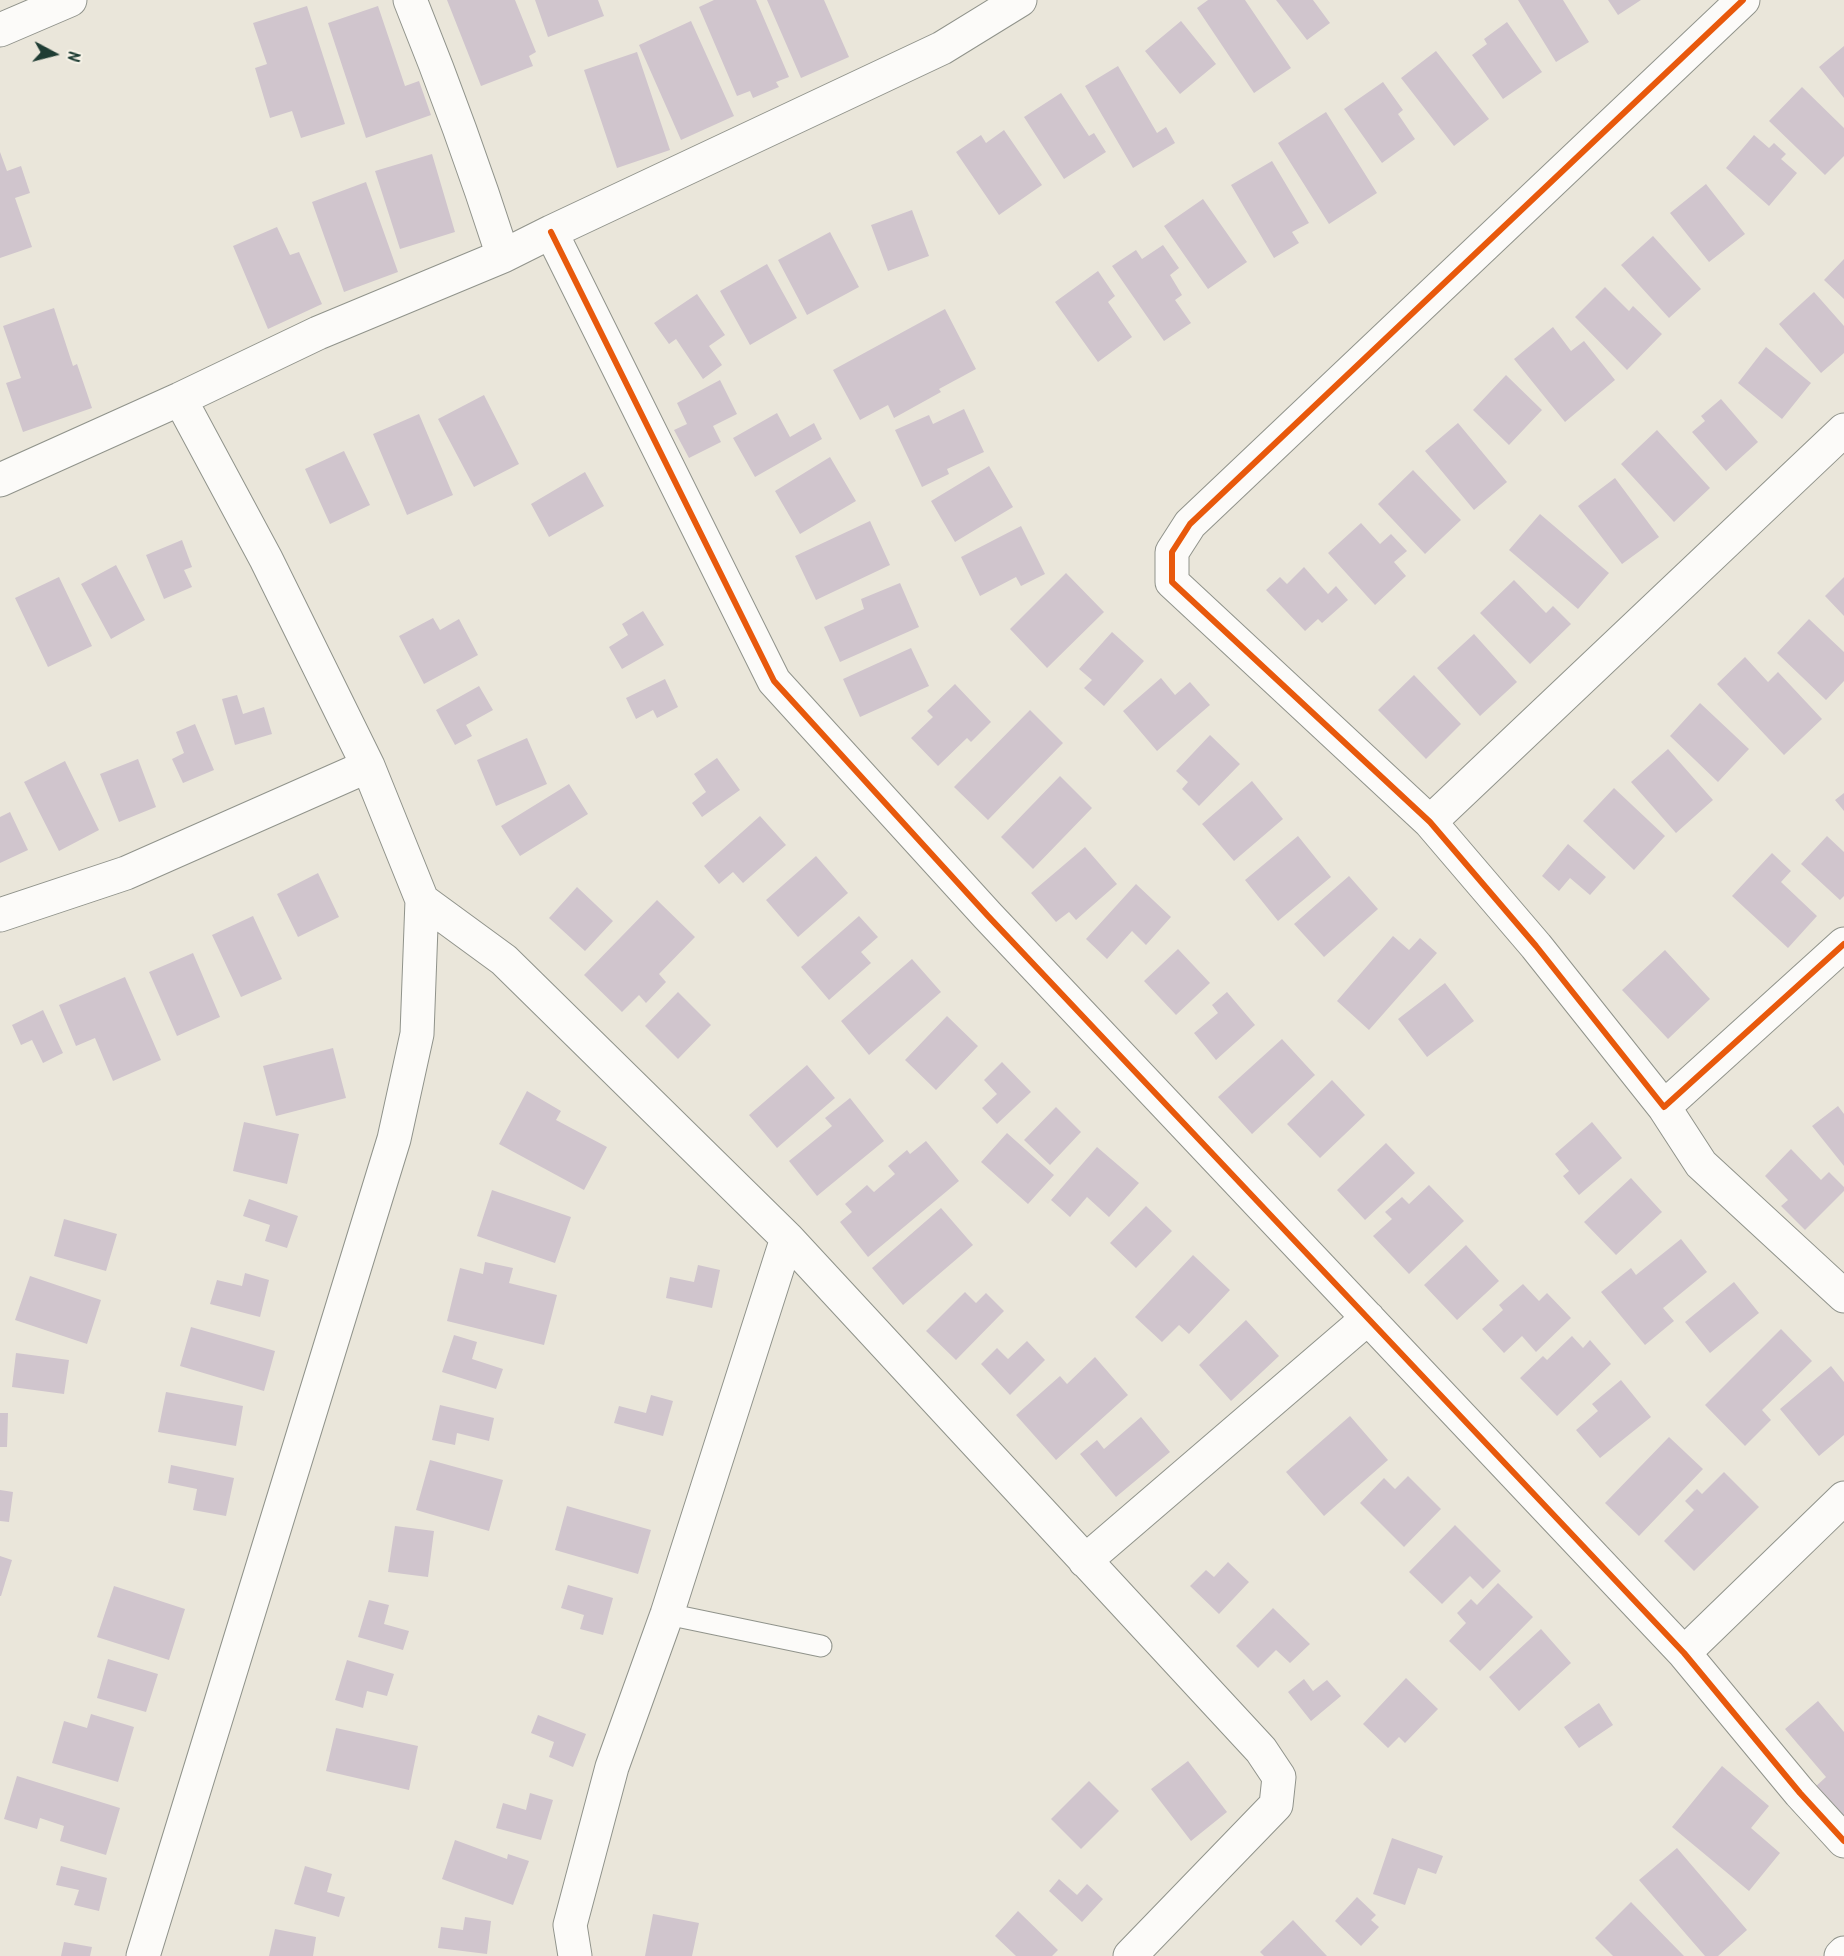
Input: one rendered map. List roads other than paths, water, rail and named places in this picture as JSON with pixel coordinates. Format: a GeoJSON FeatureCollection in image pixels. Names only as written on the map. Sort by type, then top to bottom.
{"type":"FeatureCollection","features":[{"type":"Feature","properties":{"kind":"street"},"geometry":{"type":"LineString","coordinates":[[0,30],[70,0]]}},
{"type":"Feature","properties":{"kind":"street"},"geometry":{"type":"LineString","coordinates":[[410,0],[469,150],[503,256]]}},
{"type":"Feature","properties":{"kind":"street"},"geometry":{"type":"LineString","coordinates":[[0,480],[180,399],[318,333],[503,256],[942,48],[1020,0]]}},
{"type":"Feature","properties":{"kind":"street"},"geometry":{"type":"LineString","coordinates":[[1743,0],[1190,524],[1172,552],[1172,582],[1430,822],[1536,946],[1664,1107],[1701,1164],[1844,1296]]}},
{"type":"Feature","properties":{"kind":"street"},"geometry":{"type":"LineString","coordinates":[[551,232],[774,681],[996,924],[1684,1653],[1800,1793],[1844,1841]]}},
{"type":"Feature","properties":{"kind":"street"},"geometry":{"type":"LineString","coordinates":[[144,1956],[394,1139],[417,1034],[422,900],[368,766],[266,559],[180,399]]}},
{"type":"Feature","properties":{"kind":"street"},"geometry":{"type":"LineString","coordinates":[[1430,822],[1844,430]]}},
{"type":"Feature","properties":{"kind":"street"},"geometry":{"type":"LineString","coordinates":[[0,915],[126,873],[368,766]]}},
{"type":"Feature","properties":{"kind":"street"},"geometry":{"type":"LineString","coordinates":[[422,900],[504,960],[787,1238],[1261,1750],[1279,1777],[1276,1805],[1130,1956]]}},
{"type":"Feature","properties":{"kind":"street"},"geometry":{"type":"LineString","coordinates":[[1664,1107],[1844,944]]}},
{"type":"Feature","properties":{"kind":"street"},"geometry":{"type":"LineString","coordinates":[[575,1956],[570,1925],[612,1767],[667,1614],[787,1238]]}},
{"type":"Feature","properties":{"kind":"street"},"geometry":{"type":"LineString","coordinates":[[1085,1560],[1368,1318]]}},
{"type":"Feature","properties":{"kind":"street"},"geometry":{"type":"LineString","coordinates":[[1684,1653],[1844,1498]]}},
{"type":"Feature","properties":{"kind":"lane"},"geometry":{"type":"LineString","coordinates":[[667,1614],[821,1646]]}}]}
